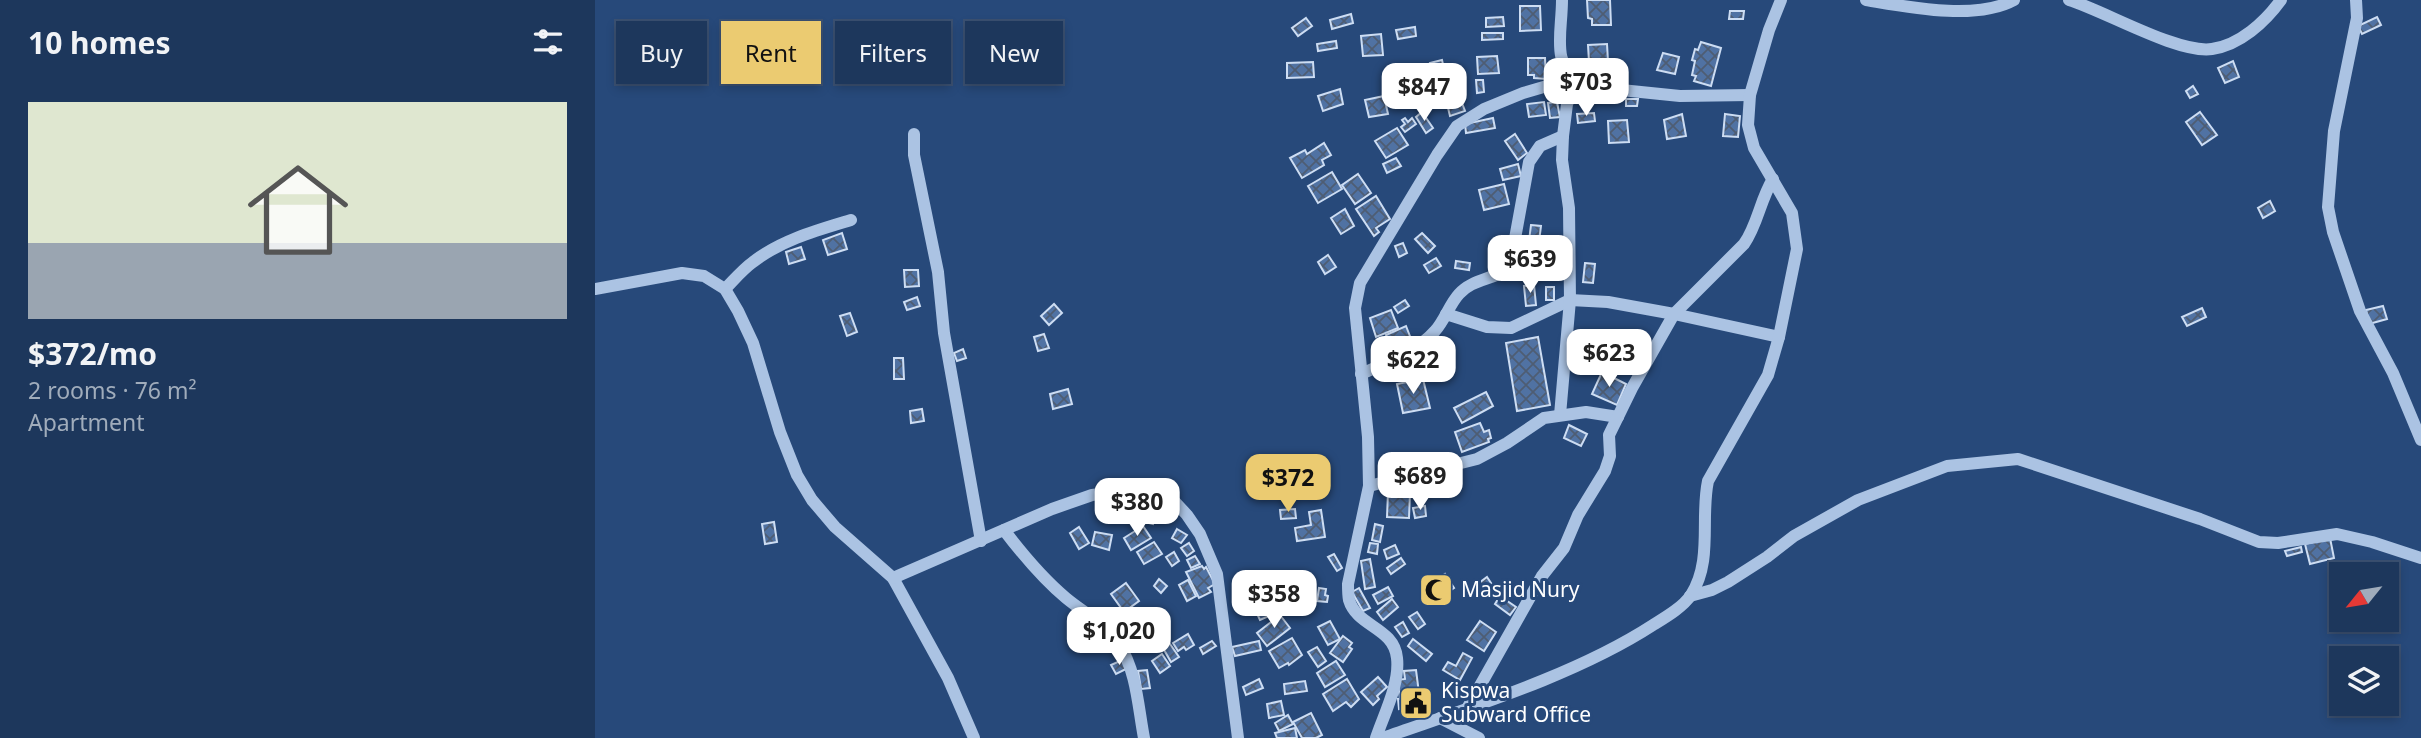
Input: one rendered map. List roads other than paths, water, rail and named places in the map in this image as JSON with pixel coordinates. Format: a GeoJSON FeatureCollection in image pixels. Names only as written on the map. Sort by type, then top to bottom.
{"type":"FeatureCollection","features":[{"type":"Feature","properties":{"kind":"street"},"geometry":{"type":"LineString","coordinates":[[1562,0],[1559,53],[1564,69],[1582,86],[1680,96],[1750,95]]}},
{"type":"Feature","properties":{"kind":"street"},"geometry":{"type":"LineString","coordinates":[[1383,738],[1534,683],[1595,657],[1640,634],[1669,615],[1690,596],[1704,563],[1704,499],[1708,481],[1768,376],[1779,337],[1797,248],[1791,213],[1754,148],[1748,125],[1750,95],[1769,30],[1781,0]]}},
{"type":"Feature","properties":{"kind":"street"},"geometry":{"type":"LineString","coordinates":[[1867,0],[1899,6],[1971,11],[2001,7],[2014,0]]}},
{"type":"Feature","properties":{"kind":"street"},"geometry":{"type":"LineString","coordinates":[[2069,0],[2177,44],[2211,50],[2240,40],[2271,13],[2281,0]]}},
{"type":"Feature","properties":{"kind":"street"},"geometry":{"type":"LineString","coordinates":[[2356,0],[2357,18],[2334,131],[2328,207],[2337,244],[2360,311],[2393,373],[2421,440]]}},
{"type":"Feature","properties":{"kind":"street"},"geometry":{"type":"LineString","coordinates":[[1560,415],[1570,300],[1569,208],[1562,160],[1563,136],[1567,104],[1574,81]]}},
{"type":"Feature","properties":{"kind":"street"},"geometry":{"type":"LineString","coordinates":[[1377,738],[1397,669],[1397,657],[1392,640],[1353,608],[1349,600],[1348,584],[1369,486],[1368,437],[1355,308],[1360,283],[1457,126],[1484,109],[1523,93],[1574,81]]}},
{"type":"Feature","properties":{"kind":"street"},"geometry":{"type":"LineString","coordinates":[[914,134],[915,164],[938,272],[944,333],[981,541]]}},
{"type":"Feature","properties":{"kind":"street"},"geometry":{"type":"LineString","coordinates":[[1361,374],[1398,358],[1422,342],[1435,331],[1459,294],[1471,285],[1499,274],[1510,266],[1529,162],[1540,146],[1563,136]]}},
{"type":"Feature","properties":{"kind":"street"},"geometry":{"type":"LineString","coordinates":[[1468,707],[1542,576],[1565,548],[1578,515],[1605,471],[1610,456],[1609,435],[1674,314],[1744,244],[1752,232],[1763,195],[1773,179]]}},
{"type":"Feature","properties":{"kind":"street"},"geometry":{"type":"LineString","coordinates":[[725,289],[753,261],[772,250],[851,220]]}},
{"type":"Feature","properties":{"kind":"street"},"geometry":{"type":"LineString","coordinates":[[595,289],[682,273],[704,276],[725,289],[753,343],[780,432],[797,475],[812,500],[835,527],[893,578],[948,678],[974,738]]}},
{"type":"Feature","properties":{"kind":"street"},"geometry":{"type":"LineString","coordinates":[[1446,314],[1487,327],[1511,328],[1570,300],[1608,302],[1779,337]]}},
{"type":"Feature","properties":{"kind":"street"},"geometry":{"type":"LineString","coordinates":[[1369,486],[1477,459],[1544,418],[1586,412],[1618,417]]}},
{"type":"Feature","properties":{"kind":"street"},"geometry":{"type":"LineString","coordinates":[[1690,596],[1728,582],[1794,536],[1858,500],[1947,466],[1992,460],[2018,459],[2200,519],[2259,542],[2278,543],[2337,534],[2421,558]]}},
{"type":"Feature","properties":{"kind":"street"},"geometry":{"type":"LineString","coordinates":[[893,578],[1052,509],[1092,495],[1129,490],[1161,495],[1175,502],[1200,534],[1217,574],[1238,738]]}},
{"type":"Feature","properties":{"kind":"street"},"geometry":{"type":"LineString","coordinates":[[1004,530],[1045,580],[1106,629],[1119,643],[1136,686],[1144,738]]}},
{"type":"Feature","properties":{"kind":"street"},"geometry":{"type":"LineString","coordinates":[[1440,718],[1479,738]]}},
{"type":"Feature","properties":{"kind":"place","name":"Masjid Nury"},"geometry":{"type":"Point","coordinates":[1436,590]}},
{"type":"Feature","properties":{"kind":"place","name":"Kispwa Subward Office"},"geometry":{"type":"Point","coordinates":[1416,703]}}]}
